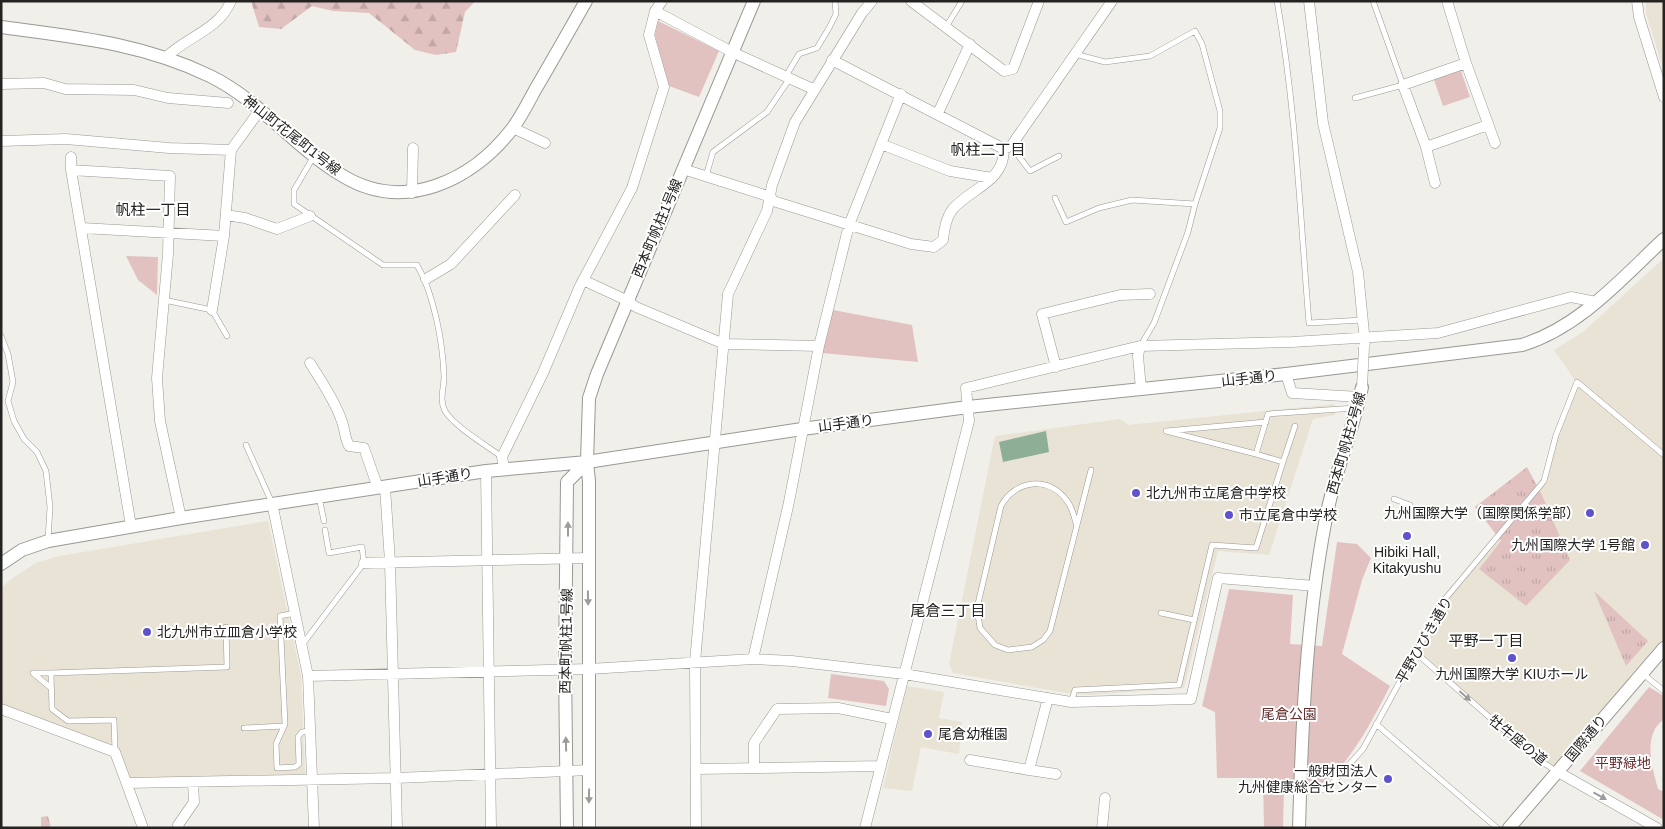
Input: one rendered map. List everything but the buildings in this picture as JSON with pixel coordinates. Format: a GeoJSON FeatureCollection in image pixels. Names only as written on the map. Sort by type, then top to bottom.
{"type":"FeatureCollection","features":[{"type":"Feature","properties":{"kind":"street"},"geometry":{"type":"LineString","coordinates":[[165,58],[175,48],[209,28],[226,14],[231,1]]}},
{"type":"Feature","properties":{"kind":"street","name":"神山町花尾町1号線"},"geometry":{"type":"LineString","coordinates":[[1,26],[118,43],[165,58],[211,77],[246,98],[315,156],[343,176],[368,188],[412,193],[461,175],[496,148],[513,128],[586,1]]}},
{"type":"Feature","properties":{"kind":"street"},"geometry":{"type":"LineString","coordinates":[[503,463],[583,280],[632,188],[664,87],[649,34],[655,12],[662,1]]}},
{"type":"Feature","properties":{"kind":"street","name":"西本町帆柱1号線"},"geometry":{"type":"LineString","coordinates":[[589,828],[589,481],[586,462],[589,398],[626,300],[754,1]]}},
{"type":"Feature","properties":{"kind":"street"},"geometry":{"type":"LineString","coordinates":[[696,828],[695,662],[728,294],[767,211],[772,184],[795,122],[813,89],[862,13],[872,1]]}},
{"type":"Feature","properties":{"kind":"street"},"geometry":{"type":"LineString","coordinates":[[911,1],[1004,71],[1013,69],[1039,1]]}},
{"type":"Feature","properties":{"kind":"street"},"geometry":{"type":"LineString","coordinates":[[682,169],[848,225],[911,244],[934,247],[943,240],[946,224],[952,210],[992,178],[1004,162],[1008,147],[1112,1]]}},
{"type":"Feature","properties":{"kind":"street","name":"西本町帆柱2号線"},"geometry":{"type":"LineString","coordinates":[[1299,828],[1306,648],[1326,516],[1360,397],[1365,342],[1356,264],[1323,123],[1309,1]]}},
{"type":"Feature","properties":{"kind":"street"},"geometry":{"type":"LineString","coordinates":[[1447,1],[1466,63],[1495,143]]}},
{"type":"Feature","properties":{"kind":"street"},"geometry":{"type":"LineString","coordinates":[[1637,1],[1639,16],[1664,97]]}},
{"type":"Feature","properties":{"kind":"street"},"geometry":{"type":"LineString","coordinates":[[655,12],[732,52],[813,89]]}},
{"type":"Feature","properties":{"kind":"street"},"geometry":{"type":"LineString","coordinates":[[938,114],[970,44]]}},
{"type":"Feature","properties":{"kind":"street"},"geometry":{"type":"LineString","coordinates":[[832,60],[1008,147]]}},
{"type":"Feature","properties":{"kind":"street"},"geometry":{"type":"LineString","coordinates":[[1435,183],[1426,147],[1403,85],[1466,63]]}},
{"type":"Feature","properties":{"kind":"street"},"geometry":{"type":"LineString","coordinates":[[1,84],[44,83],[65,89],[134,90],[168,98],[228,103]]}},
{"type":"Feature","properties":{"kind":"street"},"geometry":{"type":"LineString","coordinates":[[753,659],[789,502],[819,346],[848,225],[900,94]]}},
{"type":"Feature","properties":{"kind":"street"},"geometry":{"type":"LineString","coordinates":[[212,310],[224,236],[231,150],[260,110]]}},
{"type":"Feature","properties":{"kind":"street"},"geometry":{"type":"LineString","coordinates":[[1426,147],[1488,125]]}},
{"type":"Feature","properties":{"kind":"street"},"geometry":{"type":"LineString","coordinates":[[513,128],[545,143]]}},
{"type":"Feature","properties":{"kind":"street"},"geometry":{"type":"LineString","coordinates":[[1,142],[67,142],[231,150]]}},
{"type":"Feature","properties":{"kind":"street"},"geometry":{"type":"LineString","coordinates":[[881,144],[950,171],[992,178]]}},
{"type":"Feature","properties":{"kind":"street"},"geometry":{"type":"LineString","coordinates":[[412,193],[413,148]]}},
{"type":"Feature","properties":{"kind":"street"},"geometry":{"type":"LineString","coordinates":[[70,157],[132,526]]}},
{"type":"Feature","properties":{"kind":"street"},"geometry":{"type":"LineString","coordinates":[[71,170],[170,176],[169,232],[157,378],[160,421],[181,518]]}},
{"type":"Feature","properties":{"kind":"street"},"geometry":{"type":"LineString","coordinates":[[426,279],[451,264],[515,195]]}},
{"type":"Feature","properties":{"kind":"street"},"geometry":{"type":"LineString","coordinates":[[226,216],[245,218],[277,229],[310,216]]}},
{"type":"Feature","properties":{"kind":"street"},"geometry":{"type":"LineString","coordinates":[[82,228],[224,236]]}},
{"type":"Feature","properties":{"kind":"street","name":"山手通り"},"geometry":{"type":"LineString","coordinates":[[1,564],[22,550],[48,541],[272,503],[486,471],[503,463],[586,462],[802,429],[968,407],[1286,374],[1522,345],[1556,332],[1596,302],[1664,239]]}},
{"type":"Feature","properties":{"kind":"street"},"geometry":{"type":"LineString","coordinates":[[583,280],[626,300],[636,307],[724,344],[819,346]]}},
{"type":"Feature","properties":{"kind":"street"},"geometry":{"type":"LineString","coordinates":[[1056,367],[1042,314],[1120,296],[1150,294]]}},
{"type":"Feature","properties":{"kind":"street"},"geometry":{"type":"LineString","coordinates":[[865,828],[968,421],[966,388],[1140,346],[1365,342],[1438,333],[1571,297],[1596,302]]}},
{"type":"Feature","properties":{"kind":"street"},"geometry":{"type":"LineString","coordinates":[[1140,346],[1138,356],[1141,389]]}},
{"type":"Feature","properties":{"kind":"street"},"geometry":{"type":"LineString","coordinates":[[310,363],[332,398],[342,421],[344,436],[349,446],[364,448],[382,487],[390,562],[397,828]]}},
{"type":"Feature","properties":{"kind":"street"},"geometry":{"type":"LineString","coordinates":[[1286,374],[1292,393],[1360,397]]}},
{"type":"Feature","properties":{"kind":"street","name":"西本町帆柱1号線"},"geometry":{"type":"LineString","coordinates":[[567,828],[565,668],[568,482],[586,462]]}},
{"type":"Feature","properties":{"kind":"street"},"geometry":{"type":"LineString","coordinates":[[486,471],[491,828]]}},
{"type":"Feature","properties":{"kind":"street"},"geometry":{"type":"LineString","coordinates":[[272,503],[308,676],[314,828]]}},
{"type":"Feature","properties":{"kind":"street"},"geometry":{"type":"LineString","coordinates":[[364,563],[588,558]]}},
{"type":"Feature","properties":{"kind":"street"},"geometry":{"type":"LineString","coordinates":[[308,676],[392,672],[589,669],[753,659],[792,661],[904,674],[1071,702],[1191,699],[1218,578],[1315,586]]}},
{"type":"Feature","properties":{"kind":"street","name":"国際通り"},"geometry":{"type":"LineString","coordinates":[[1509,828],[1664,648]]}},
{"type":"Feature","properties":{"kind":"street"},"geometry":{"type":"LineString","coordinates":[[1029,770],[1048,698]]}},
{"type":"Feature","properties":{"kind":"street"},"geometry":{"type":"LineString","coordinates":[[754,768],[754,743],[777,709],[838,708],[892,719]]}},
{"type":"Feature","properties":{"kind":"street"},"geometry":{"type":"LineString","coordinates":[[1,709],[115,752],[143,828]]}},
{"type":"Feature","properties":{"kind":"street"},"geometry":{"type":"LineString","coordinates":[[970,760],[1056,774]]}},
{"type":"Feature","properties":{"kind":"street"},"geometry":{"type":"LineString","coordinates":[[696,769],[881,766]]}},
{"type":"Feature","properties":{"kind":"street"},"geometry":{"type":"LineString","coordinates":[[127,783],[396,778],[590,770]]}},
{"type":"Feature","properties":{"kind":"street","name":"牡牛座の道"},"geometry":{"type":"LineString","coordinates":[[1558,772],[1657,828]]}},
{"type":"Feature","properties":{"kind":"street"},"geometry":{"type":"LineString","coordinates":[[178,828],[194,802],[193,782]]}},
{"type":"Feature","properties":{"kind":"street"},"geometry":{"type":"LineString","coordinates":[[1102,828],[1105,798]]}},
{"type":"Feature","properties":{"kind":"lane"},"geometry":{"type":"LineString","coordinates":[[706,177],[713,152],[767,112],[788,78],[799,54],[816,48],[830,28],[836,14],[835,1]]}},
{"type":"Feature","properties":{"kind":"lane"},"geometry":{"type":"LineString","coordinates":[[946,26],[962,1]]}},
{"type":"Feature","properties":{"kind":"lane"},"geometry":{"type":"LineString","coordinates":[[1277,1],[1289,70],[1309,323],[1363,320]]}},
{"type":"Feature","properties":{"kind":"lane"},"geometry":{"type":"LineString","coordinates":[[1356,98],[1403,85],[1373,1]]}},
{"type":"Feature","properties":{"kind":"lane"},"geometry":{"type":"LineString","coordinates":[[1074,54],[1105,62],[1150,56],[1195,31],[1202,44],[1220,111],[1220,128],[1195,204],[1188,232],[1154,323],[1140,346]]}},
{"type":"Feature","properties":{"kind":"lane"},"geometry":{"type":"LineString","coordinates":[[1008,147],[1030,172],[1059,156]]}},
{"type":"Feature","properties":{"kind":"lane"},"geometry":{"type":"LineString","coordinates":[[315,156],[294,190],[294,204],[383,265],[417,265],[426,279],[438,326],[444,377],[442,398],[444,410],[454,421],[503,463]]}},
{"type":"Feature","properties":{"kind":"lane"},"geometry":{"type":"LineString","coordinates":[[1055,198],[1066,222],[1099,208],[1132,200],[1195,204]]}},
{"type":"Feature","properties":{"kind":"lane"},"geometry":{"type":"LineString","coordinates":[[163,300],[212,310],[227,336]]}},
{"type":"Feature","properties":{"kind":"lane"},"geometry":{"type":"LineString","coordinates":[[1,336],[8,354],[13,382],[8,401],[14,421],[24,439],[37,452],[46,471],[50,507],[48,541]]}},
{"type":"Feature","properties":{"kind":"lane","name":"平野ひびき通り"},"geometry":{"type":"LineString","coordinates":[[1300,792],[1315,792],[1328,788],[1363,749],[1445,599],[1544,481],[1556,435],[1577,382],[1664,454]]}},
{"type":"Feature","properties":{"kind":"lane"},"geometry":{"type":"LineString","coordinates":[[1256,454],[1268,414],[1360,397]]}},
{"type":"Feature","properties":{"kind":"lane"},"geometry":{"type":"LineString","coordinates":[[1266,422],[1166,431],[1283,462]]}},
{"type":"Feature","properties":{"kind":"lane"},"geometry":{"type":"LineString","coordinates":[[1071,702],[1075,690],[1179,685],[1212,546],[1256,548],[1295,426]]}},
{"type":"Feature","properties":{"kind":"lane"},"geometry":{"type":"LineString","coordinates":[[246,445],[272,503]]}},
{"type":"Feature","properties":{"kind":"lane"},"geometry":{"type":"LineString","coordinates":[[1077,526],[1068,501],[1049,486],[1038,483],[1026,484],[1007,495],[1001,506],[977,608],[980,628],[995,645],[1008,650],[1032,647],[1043,640],[1050,631],[1077,526],[1091,470]]}},
{"type":"Feature","properties":{"kind":"lane"},"geometry":{"type":"LineString","coordinates":[[319,496],[324,521]]}},
{"type":"Feature","properties":{"kind":"lane"},"geometry":{"type":"LineString","coordinates":[[1394,499],[1410,505]]}},
{"type":"Feature","properties":{"kind":"lane"},"geometry":{"type":"LineString","coordinates":[[302,645],[364,563],[362,547],[329,553],[325,530]]}},
{"type":"Feature","properties":{"kind":"lane"},"geometry":{"type":"LineString","coordinates":[[295,613],[280,616],[284,726],[276,744],[277,768],[295,767],[299,764],[298,737],[302,732],[310,731]]}},
{"type":"Feature","properties":{"kind":"lane"},"geometry":{"type":"LineString","coordinates":[[1161,613],[1194,620]]}},
{"type":"Feature","properties":{"kind":"lane"},"geometry":{"type":"LineString","coordinates":[[51,688],[33,673],[227,667],[226,627]]}},
{"type":"Feature","properties":{"kind":"lane","name":"牡牛座の道"},"geometry":{"type":"LineString","coordinates":[[1415,652],[1536,758],[1558,772]]}},
{"type":"Feature","properties":{"kind":"lane"},"geometry":{"type":"LineString","coordinates":[[50,673],[52,709],[68,721],[114,720],[115,752]]}},
{"type":"Feature","properties":{"kind":"lane"},"geometry":{"type":"LineString","coordinates":[[1642,673],[1664,691]]}},
{"type":"Feature","properties":{"kind":"lane"},"geometry":{"type":"LineString","coordinates":[[1376,724],[1497,828]]}},
{"type":"Feature","properties":{"kind":"lane"},"geometry":{"type":"LineString","coordinates":[[244,728],[284,726]]}},
{"type":"Feature","properties":{"kind":"shaded area"},"geometry":{"type":"Polygon","coordinates":[[[1646,1],[1664,1],[1664,72],[1646,13],[1646,1]]]}},
{"type":"Feature","properties":{"kind":"shaded area","name":"九州国際大学（国際関係学部）"},"geometry":{"type":"Polygon","coordinates":[[[1664,258],[1664,648],[1558,772],[1536,758],[1415,652],[1445,599],[1544,481],[1550,458],[1577,383],[1554,350],[1583,332],[1664,258]]]}},
{"type":"Feature","properties":{"kind":"shaded area","name":"北九州市立尾倉中学校"},"geometry":{"type":"Polygon","coordinates":[[[1334,404],[1335,415],[1313,419],[1269,555],[1218,551],[1184,688],[1090,695],[1066,693],[953,673],[949,664],[995,436],[1120,419],[1128,425],[1334,404]]]}},
{"type":"Feature","properties":{"kind":"shaded area"},"geometry":{"type":"Polygon","coordinates":[[[1046,431],[1049,452],[1003,462],[999,442],[1046,431]]]}},
{"type":"Feature","properties":{"kind":"shaded area","name":"北九州市立皿倉小学校"},"geometry":{"type":"Polygon","coordinates":[[[268,521],[301,676],[305,774],[130,779],[118,748],[1,704],[1,588],[14,577],[36,563],[59,556],[268,521]]]}},
{"type":"Feature","properties":{"kind":"shaded area","name":"尾倉幼稚園"},"geometry":{"type":"Polygon","coordinates":[[[907,686],[944,692],[939,718],[962,722],[959,754],[921,747],[912,791],[883,788],[907,686]]]}},
{"type":"Feature","properties":{"kind":"green space"},"geometry":{"type":"Polygon","coordinates":[[[251,1],[475,1],[465,12],[456,52],[436,55],[415,50],[369,13],[333,11],[312,6],[281,29],[259,27],[251,1]]]}},
{"type":"Feature","properties":{"kind":"green space"},"geometry":{"type":"Polygon","coordinates":[[[658,21],[719,51],[699,97],[669,86],[655,35],[658,21]]]}},
{"type":"Feature","properties":{"kind":"green space"},"geometry":{"type":"Polygon","coordinates":[[[1460,68],[1470,97],[1443,106],[1433,77],[1460,68]]]}},
{"type":"Feature","properties":{"kind":"green space"},"geometry":{"type":"Polygon","coordinates":[[[126,256],[158,257],[157,295],[138,280],[126,256]]]}},
{"type":"Feature","properties":{"kind":"green space"},"geometry":{"type":"Polygon","coordinates":[[[833,310],[912,325],[918,362],[822,353],[833,310]]]}},
{"type":"Feature","properties":{"kind":"green space"},"geometry":{"type":"Polygon","coordinates":[[[1527,467],[1542,495],[1570,560],[1526,606],[1479,569],[1501,541],[1475,507],[1527,467]]]}},
{"type":"Feature","properties":{"kind":"green space","name":"尾倉公園"},"geometry":{"type":"Polygon","coordinates":[[[1337,542],[1357,544],[1371,558],[1362,580],[1342,654],[1390,686],[1358,743],[1336,772],[1315,786],[1284,786],[1283,828],[1264,828],[1263,778],[1217,778],[1215,712],[1202,706],[1229,589],[1293,595],[1290,644],[1322,646],[1337,542]]]}},
{"type":"Feature","properties":{"kind":"green space"},"geometry":{"type":"Polygon","coordinates":[[[1594,591],[1648,641],[1626,666],[1594,591]]]}},
{"type":"Feature","properties":{"kind":"green space"},"geometry":{"type":"Polygon","coordinates":[[[831,674],[884,681],[889,689],[886,706],[828,698],[831,674]]]}},
{"type":"Feature","properties":{"kind":"green space","name":"平野緑地"},"geometry":{"type":"Polygon","coordinates":[[[1649,687],[1664,696],[1664,719],[1657,726],[1653,734],[1650,752],[1658,789],[1664,792],[1664,820],[1580,771],[1649,687]]]}},
{"type":"Feature","properties":{"kind":"green space"},"geometry":{"type":"Polygon","coordinates":[[[48,816],[51,828],[41,828],[41,817],[48,816]]]}},
{"type":"Feature","properties":{"kind":"place","name":"北九州市立尾倉中学校"},"geometry":{"type":"Point","coordinates":[1136,493]}},
{"type":"Feature","properties":{"kind":"place","name":"九州国際大学（国際関係学部）"},"geometry":{"type":"Point","coordinates":[1590,513]}},
{"type":"Feature","properties":{"kind":"place","name":"市立尾倉中学校"},"geometry":{"type":"Point","coordinates":[1229,515]}},
{"type":"Feature","properties":{"kind":"place","name":"Hibiki Hall, Kitakyushu"},"geometry":{"type":"Point","coordinates":[1407,536]}},
{"type":"Feature","properties":{"kind":"place","name":"九州国際大学 1号館"},"geometry":{"type":"Point","coordinates":[1645,545]}},
{"type":"Feature","properties":{"kind":"place","name":"北九州市立皿倉小学校"},"geometry":{"type":"Point","coordinates":[147,632]}},
{"type":"Feature","properties":{"kind":"place","name":"九州国際大学 KIUホール"},"geometry":{"type":"Point","coordinates":[1512,658]}},
{"type":"Feature","properties":{"kind":"place","name":"尾倉幼稚園"},"geometry":{"type":"Point","coordinates":[928,734]}},
{"type":"Feature","properties":{"kind":"place","name":"一般財団法人 九州健康総合センター"},"geometry":{"type":"Point","coordinates":[1388,779]}},
{"type":"Feature","properties":{"kind":"district","name":"帆柱二丁目"},"geometry":{"type":"Point","coordinates":[988,149]}},
{"type":"Feature","properties":{"kind":"district","name":"帆柱一丁目"},"geometry":{"type":"Point","coordinates":[153,209]}},
{"type":"Feature","properties":{"kind":"district","name":"尾倉三丁目"},"geometry":{"type":"Point","coordinates":[948,610]}},
{"type":"Feature","properties":{"kind":"district","name":"平野一丁目"},"geometry":{"type":"Point","coordinates":[1486,640]}}]}
